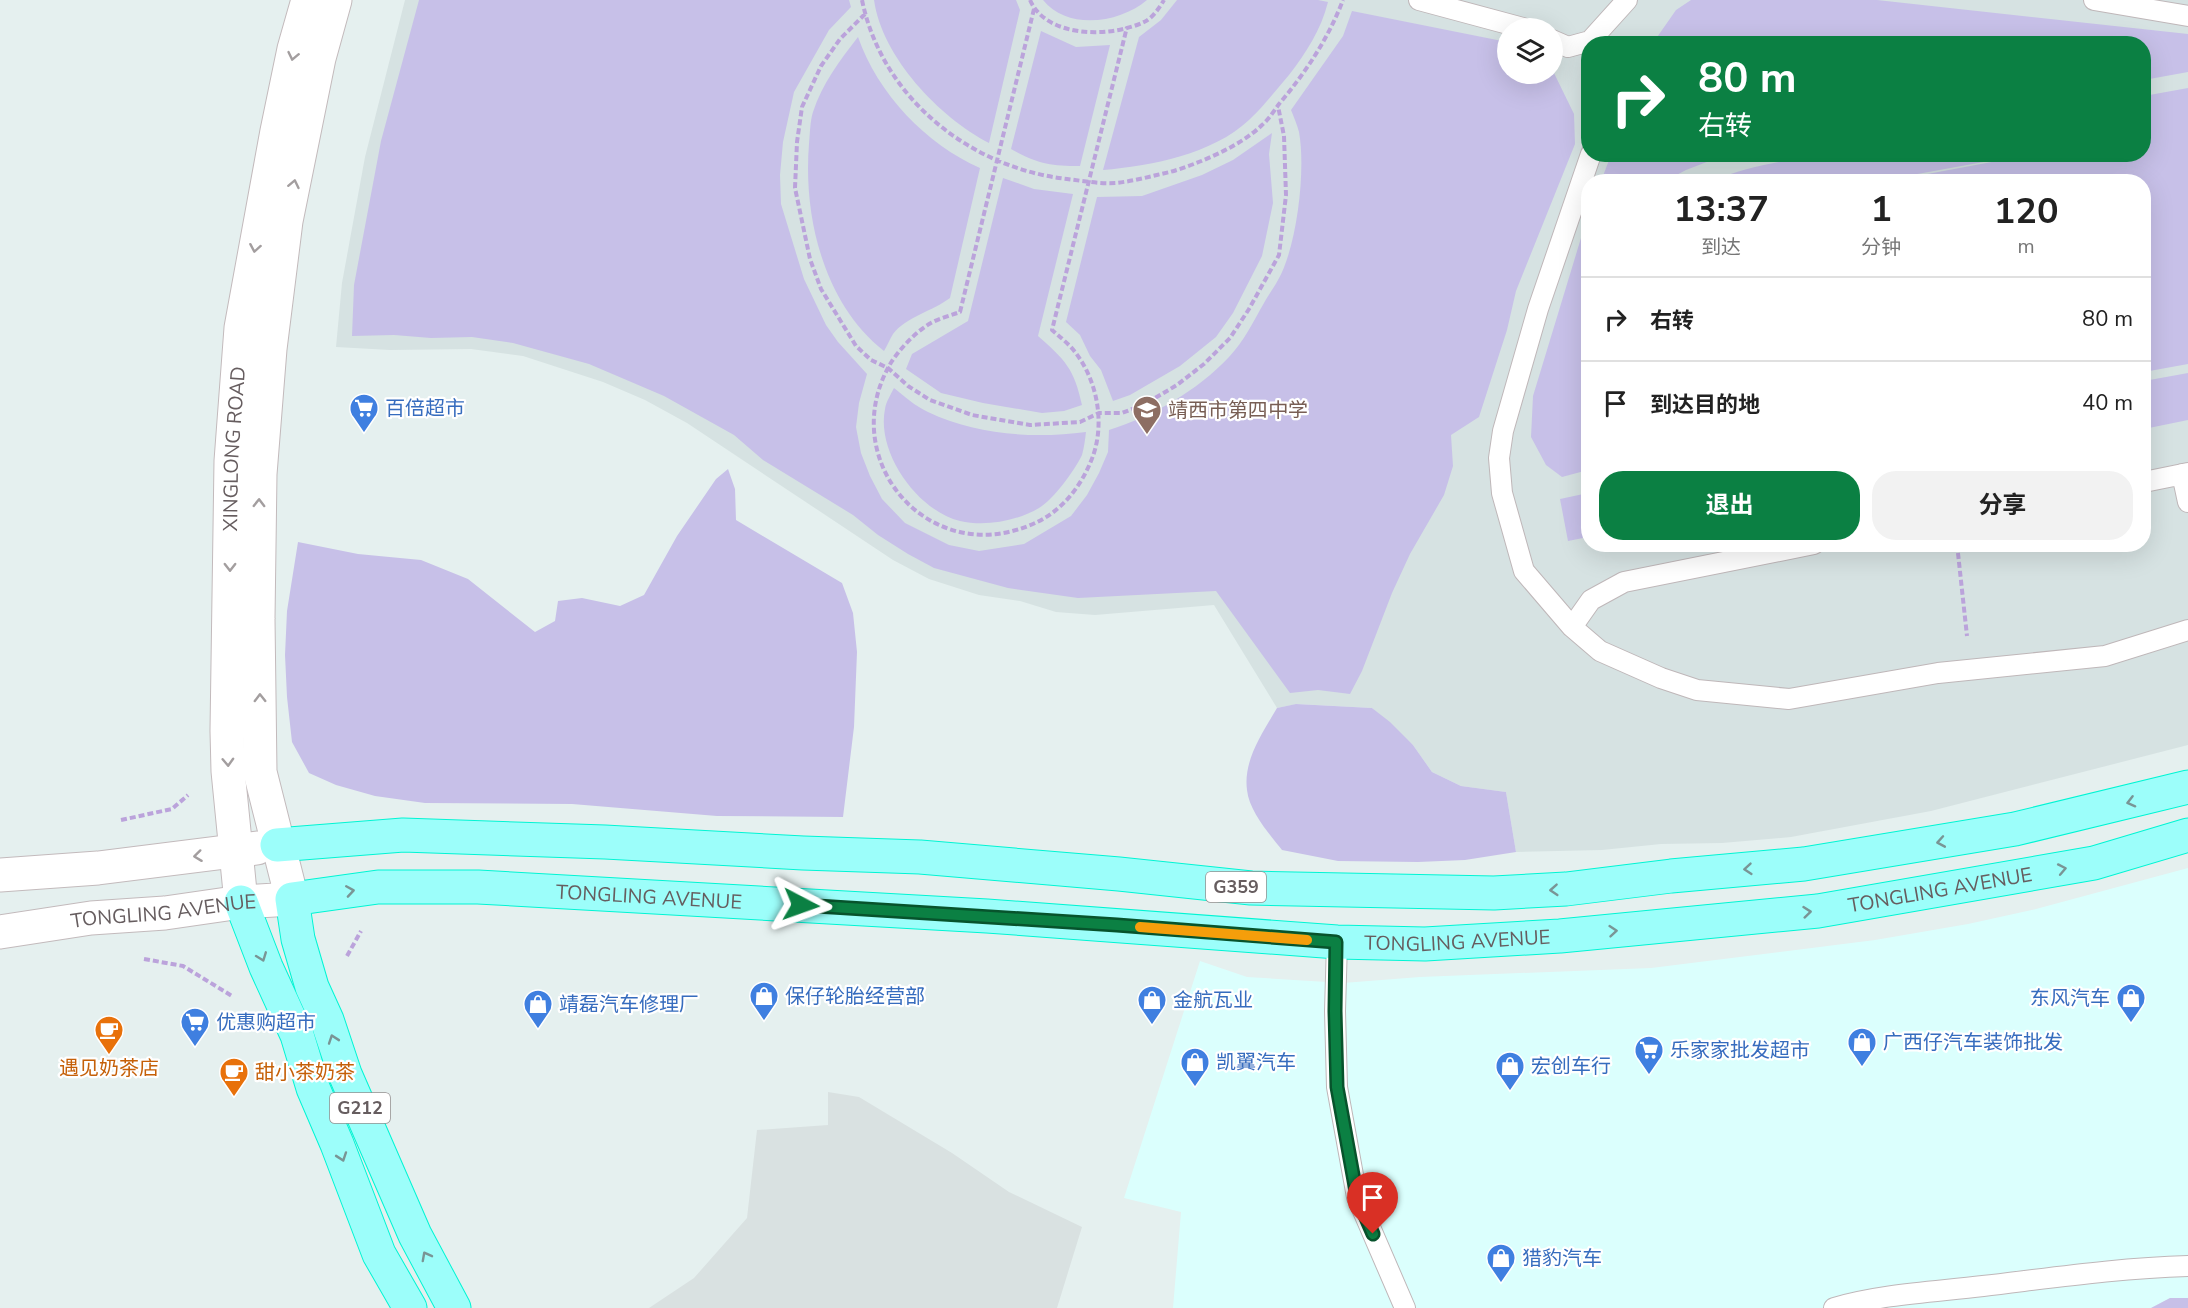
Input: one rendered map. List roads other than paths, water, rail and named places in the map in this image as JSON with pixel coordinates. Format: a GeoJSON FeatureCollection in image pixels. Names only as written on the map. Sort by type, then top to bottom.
{"type":"FeatureCollection","features":[{"type":"Feature","properties":{"kind":"highway","name":"G359"},"geometry":{"type":"LineString","coordinates":[[277,845],[404,835],[605,842],[920,857],[1251,888],[1494,893],[1566,889],[1671,876],[1804,864],[2015,829],[2188,787]]}},
{"type":"Feature","properties":{"kind":"highway","name":"TONGLING AVENUE"},"geometry":{"type":"LineString","coordinates":[[292,899],[378,887],[478,887],[1010,918],[1336,942],[1425,944],[1549,936],[1818,911],[2084,865],[2188,835]]}},
{"type":"Feature","properties":{"kind":"highway","name":"G212"},"geometry":{"type":"LineString","coordinates":[[292,899],[298,939],[312,987],[327,1020],[345,1074],[415,1235],[454,1308]]}},
{"type":"Feature","properties":{"kind":"highway","name":"G212"},"geometry":{"type":"LineString","coordinates":[[241,902],[266,967],[297,1035],[313,1088],[379,1254],[404,1306]]}},
{"type":"Feature","properties":{"kind":"main road","name":"XINGLONG ROAD"},"geometry":{"type":"LineString","coordinates":[[241,902],[228,771],[227,731],[231,461],[241,328],[277,131],[294,49],[308,0]]}},
{"type":"Feature","properties":{"kind":"main road","name":"XINGLONG ROAD"},"geometry":{"type":"LineString","coordinates":[[292,899],[261,772],[258,619],[260,474],[264,410],[286,221],[319,58],[335,0]]}},
{"type":"Feature","properties":{"kind":"main road"},"geometry":{"type":"LineString","coordinates":[[0,874],[98,868],[277,845]]}},
{"type":"Feature","properties":{"kind":"main road","name":"TONGLING AVENUE"},"geometry":{"type":"LineString","coordinates":[[0,932],[91,918],[165,913],[241,902],[292,899]]}},
{"type":"Feature","properties":{"kind":"lane"},"geometry":{"type":"LineString","coordinates":[[1419,0],[1497,21]]}},
{"type":"Feature","properties":{"kind":"lane"},"geometry":{"type":"LineString","coordinates":[[1596,36],[1627,0]]}},
{"type":"Feature","properties":{"kind":"lane"},"geometry":{"type":"LineString","coordinates":[[2094,0],[2188,16]]}},
{"type":"Feature","properties":{"kind":"lane"},"geometry":{"type":"LineString","coordinates":[[1563,45],[1568,47],[1581,44]]}},
{"type":"Feature","properties":{"kind":"lane"},"geometry":{"type":"LineString","coordinates":[[1581,183],[1538,309],[1503,431],[1499,458],[1502,493],[1524,571],[1572,627],[1600,651],[1661,678],[1697,690],[1789,699],[1971,669],[2104,656],[2188,630]]}},
{"type":"Feature","properties":{"kind":"lane"},"geometry":{"type":"LineString","coordinates":[[2151,481],[2185,474],[2188,502]]}},
{"type":"Feature","properties":{"kind":"lane"},"geometry":{"type":"LineString","coordinates":[[1572,627],[1591,600],[1624,582],[1774,552]]}},
{"type":"Feature","properties":{"kind":"lane"},"geometry":{"type":"LineString","coordinates":[[1336,942],[1337,1087],[1357,1197],[1405,1308]]}},
{"type":"Feature","properties":{"kind":"lane"},"geometry":{"type":"LineString","coordinates":[[1834,1308],[1888,1295],[1963,1289],[2150,1267],[2188,1266]]}},
{"type":"Feature","properties":{"kind":"place","name":"百倍超市"},"geometry":{"type":"Point","coordinates":[364,434]}},
{"type":"Feature","properties":{"kind":"place","name":"靖西市第四中学"},"geometry":{"type":"Point","coordinates":[1147,436]}},
{"type":"Feature","properties":{"kind":"place","name":"保仔轮胎经营部"},"geometry":{"type":"Point","coordinates":[764,1022]}},
{"type":"Feature","properties":{"kind":"place","name":"东风汽车"},"geometry":{"type":"Point","coordinates":[2131,1024]}},
{"type":"Feature","properties":{"kind":"place","name":"金航瓦业"},"geometry":{"type":"Point","coordinates":[1152,1026]}},
{"type":"Feature","properties":{"kind":"place","name":"靖磊汽车修理厂"},"geometry":{"type":"Point","coordinates":[538,1030]}},
{"type":"Feature","properties":{"kind":"place","name":"优惠购超市"},"geometry":{"type":"Point","coordinates":[195,1048]}},
{"type":"Feature","properties":{"kind":"place","name":"遇见奶茶店"},"geometry":{"type":"Point","coordinates":[109,1056]}},
{"type":"Feature","properties":{"kind":"place","name":"广西仔汽车装饰批发"},"geometry":{"type":"Point","coordinates":[1862,1068]}},
{"type":"Feature","properties":{"kind":"place","name":"乐家家批发超市"},"geometry":{"type":"Point","coordinates":[1649,1076]}},
{"type":"Feature","properties":{"kind":"place","name":"凯翼汽车"},"geometry":{"type":"Point","coordinates":[1195,1088]}},
{"type":"Feature","properties":{"kind":"place","name":"宏创车行"},"geometry":{"type":"Point","coordinates":[1510,1092]}},
{"type":"Feature","properties":{"kind":"place","name":"甜小茶奶茶"},"geometry":{"type":"Point","coordinates":[234,1098]}},
{"type":"Feature","properties":{"kind":"place","name":"猎豹汽车"},"geometry":{"type":"Point","coordinates":[1501,1284]}}]}
